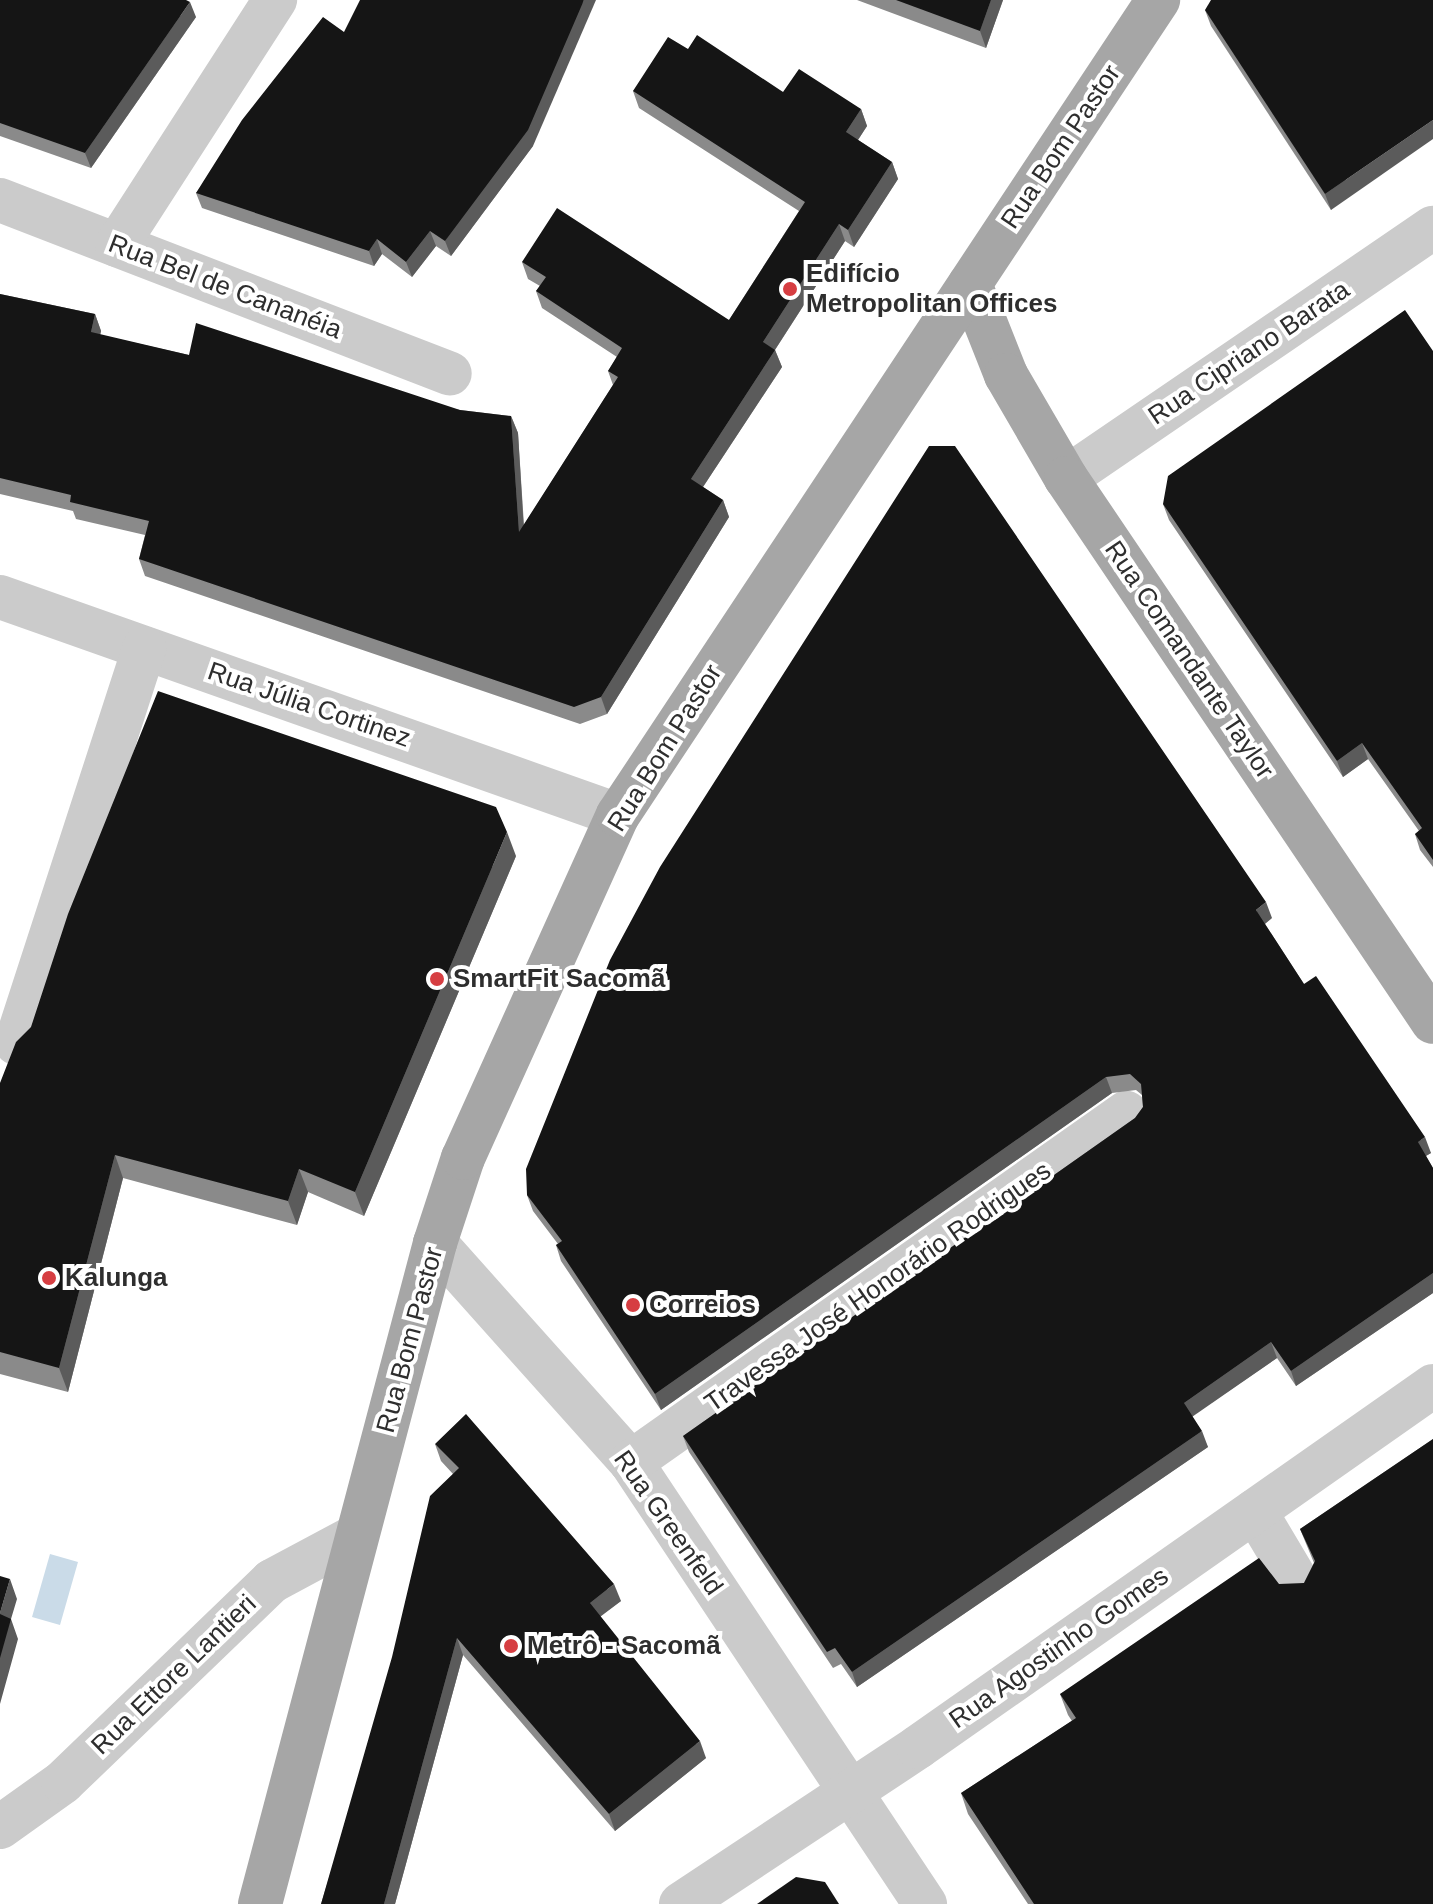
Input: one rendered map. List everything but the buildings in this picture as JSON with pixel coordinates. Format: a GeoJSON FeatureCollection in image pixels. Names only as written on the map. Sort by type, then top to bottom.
{"type":"FeatureCollection","features":[{"type":"Feature","properties":{"kind":"main road","name":"Rua Bom Pastor"},"geometry":{"type":"LineString","coordinates":[[260,1904],[435,1243],[463,1158],[618,815],[1158,0]]}},
{"type":"Feature","properties":{"kind":"main road","name":"Rua Comandante Taylor"},"geometry":{"type":"LineString","coordinates":[[970,284],[1006,375],[1066,478],[1433,1022]]}},
{"type":"Feature","properties":{"kind":"street"},"geometry":{"type":"LineString","coordinates":[[117,245],[275,0]]}},
{"type":"Feature","properties":{"kind":"street","name":"Rua Bel de Cananéia"},"geometry":{"type":"LineString","coordinates":[[0,200],[450,374]]}},
{"type":"Feature","properties":{"kind":"street","name":"Rua Cipriano Barata"},"geometry":{"type":"LineString","coordinates":[[1066,478],[1433,228]]}},
{"type":"Feature","properties":{"kind":"street","name":"Rua Júlia Cortinez"},"geometry":{"type":"LineString","coordinates":[[0,597],[618,815]]}},
{"type":"Feature","properties":{"kind":"street"},"geometry":{"type":"LineString","coordinates":[[16,1043],[144,648]]}},
{"type":"Feature","properties":{"kind":"street","name":"Travessa José Honorário Rodrigues"},"geometry":{"type":"LineString","coordinates":[[631,1462],[1126,1113]]}},
{"type":"Feature","properties":{"kind":"street","name":"Rua Greenfeld"},"geometry":{"type":"LineString","coordinates":[[435,1243],[631,1462],[925,1904]]}},
{"type":"Feature","properties":{"kind":"street","name":"Rua Agostinho Gomes"},"geometry":{"type":"LineString","coordinates":[[681,1904],[849,1793],[1433,1386]]}},
{"type":"Feature","properties":{"kind":"street"},"geometry":{"type":"LineString","coordinates":[[1255,1511],[1298,1583]]}},
{"type":"Feature","properties":{"kind":"street","name":"Rua Ettore Lantieri"},"geometry":{"type":"LineString","coordinates":[[0,1827],[63,1782],[272,1581],[356,1536]]}},
{"type":"Feature","properties":{"kind":"water"},"geometry":{"type":"Polygon","coordinates":[[[50,1554],[78,1562],[60,1625],[32,1617],[50,1554]]]}},
{"type":"Feature","properties":{"kind":"place","name":"Edifício Metropolitan Offices"},"geometry":{"type":"Point","coordinates":[790,289]}},
{"type":"Feature","properties":{"kind":"place","name":"SmartFit Sacomã"},"geometry":{"type":"Point","coordinates":[437,979]}},
{"type":"Feature","properties":{"kind":"place","name":"Kalunga"},"geometry":{"type":"Point","coordinates":[49,1278]}},
{"type":"Feature","properties":{"kind":"place","name":"Correios"},"geometry":{"type":"Point","coordinates":[633,1305]}},
{"type":"Feature","properties":{"kind":"place","name":"Metrô - Sacomã"},"geometry":{"type":"Point","coordinates":[511,1646]}}]}
